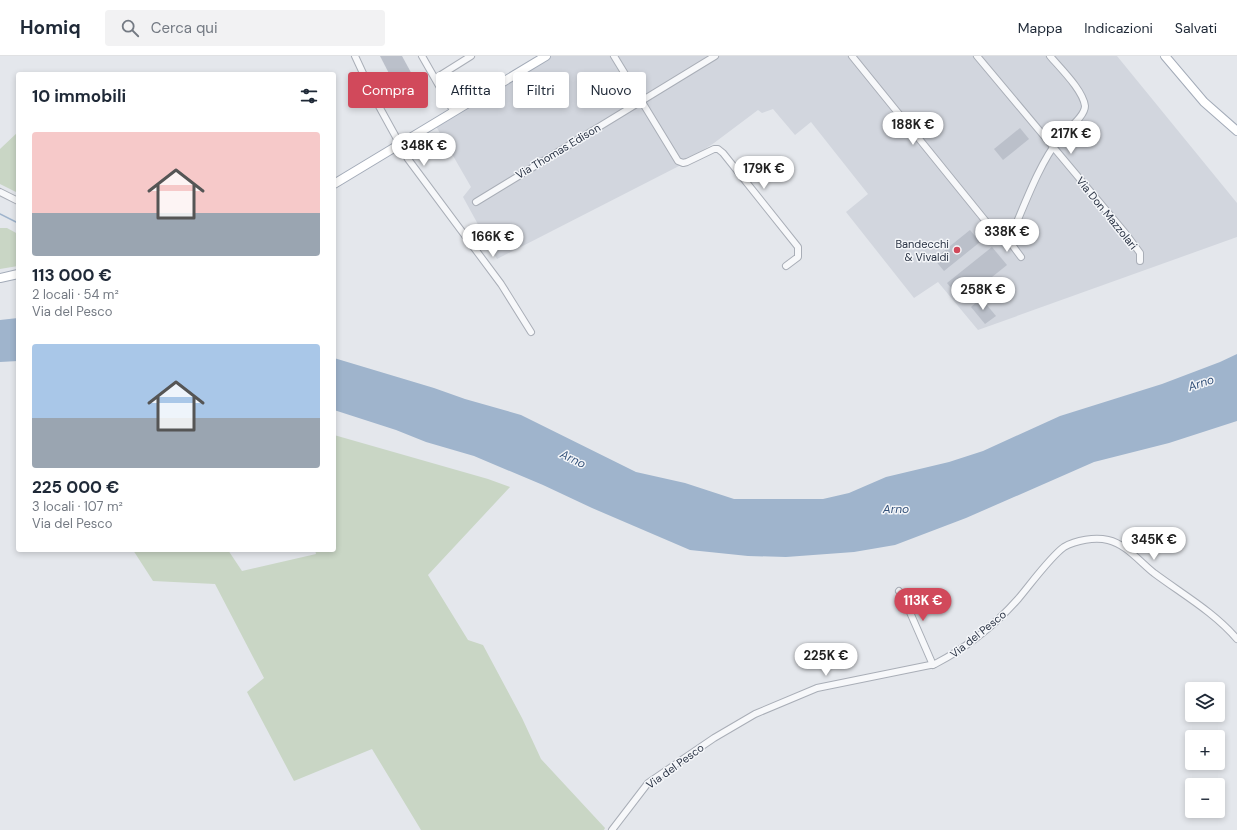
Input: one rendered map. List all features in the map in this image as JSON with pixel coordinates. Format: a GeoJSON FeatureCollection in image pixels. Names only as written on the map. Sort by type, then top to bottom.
{"type":"FeatureCollection","features":[{"type":"Feature","properties":{"kind":"main road"},"geometry":{"type":"LineString","coordinates":[[336,183],[546,56]]}},
{"type":"Feature","properties":{"kind":"main road"},"geometry":{"type":"LineString","coordinates":[[1165,56],[1208,106],[1237,131]]}},
{"type":"Feature","properties":{"kind":"main road"},"geometry":{"type":"LineString","coordinates":[[0,278],[16,274]]}},
{"type":"Feature","properties":{"kind":"street"},"geometry":{"type":"LineString","coordinates":[[355,56],[361,71],[411,164],[501,284],[531,332]]}},
{"type":"Feature","properties":{"kind":"street"},"geometry":{"type":"LineString","coordinates":[[422,56],[436,78]]}},
{"type":"Feature","properties":{"kind":"street"},"geometry":{"type":"LineString","coordinates":[[446,72],[471,56]]}},
{"type":"Feature","properties":{"kind":"street"},"geometry":{"type":"LineString","coordinates":[[614,56],[624,72]]}},
{"type":"Feature","properties":{"kind":"street","name":"Via Thomas Edison"},"geometry":{"type":"LineString","coordinates":[[646,98],[715,56]]}},
{"type":"Feature","properties":{"kind":"street"},"geometry":{"type":"LineString","coordinates":[[852,56],[997,236],[1007,238],[1021,257]]}},
{"type":"Feature","properties":{"kind":"street","name":"Via Don Mazzolari"},"geometry":{"type":"LineString","coordinates":[[977,56],[1136,247],[1140,253],[1140,261]]}},
{"type":"Feature","properties":{"kind":"street"},"geometry":{"type":"LineString","coordinates":[[1007,238],[1014,230],[1053,147],[1084,112],[1083,100],[1074,85],[1050,56]]}},
{"type":"Feature","properties":{"kind":"street"},"geometry":{"type":"LineString","coordinates":[[646,107],[678,161],[685,163],[712,149],[720,150],[798,247],[798,258],[786,266]]}},
{"type":"Feature","properties":{"kind":"street"},"geometry":{"type":"LineString","coordinates":[[452,108],[454,112]]}},
{"type":"Feature","properties":{"kind":"street","name":"Via Thomas Edison"},"geometry":{"type":"LineString","coordinates":[[476,202],[629,108]]}},
{"type":"Feature","properties":{"kind":"street"},"geometry":{"type":"LineString","coordinates":[[0,192],[16,200]]}},
{"type":"Feature","properties":{"kind":"street","name":"Via del Pesco"},"geometry":{"type":"LineString","coordinates":[[612,830],[648,783],[714,738],[755,714],[817,688],[933,665],[953,655],[1000,618],[1058,553],[1071,544],[1094,538],[1117,543],[1213,616],[1237,639]]}},
{"type":"Feature","properties":{"kind":"street"},"geometry":{"type":"LineString","coordinates":[[899,591],[902,594],[933,665]]}},
{"type":"Feature","properties":{"kind":"shaded area"},"geometry":{"type":"Polygon","coordinates":[[[538,56],[1117,56],[1237,203],[1237,237],[978,330],[938,282],[914,298],[846,212],[868,194],[811,122],[795,135],[773,109],[762,113],[758,110],[714,143],[679,166],[497,259],[463,197],[471,187],[433,121],[454,108],[505,108],[505,76],[538,56]]]}},
{"type":"Feature","properties":{"kind":"green space"},"geometry":{"type":"Polygon","coordinates":[[[16,134],[16,192],[0,184],[0,149],[16,134]]]}},
{"type":"Feature","properties":{"kind":"green space"},"geometry":{"type":"Polygon","coordinates":[[[0,228],[7,228],[16,233],[16,266],[0,269],[0,228]]]}},
{"type":"Feature","properties":{"kind":"green space"},"geometry":{"type":"Polygon","coordinates":[[[336,436],[488,479],[510,487],[428,575],[468,640],[483,645],[522,718],[541,759],[605,828],[604,830],[421,830],[372,749],[294,781],[247,692],[264,678],[215,584],[153,581],[134,552],[229,552],[242,571],[316,554],[316,552],[336,552],[336,436]]]}},
{"type":"Feature","properties":{"kind":"water"},"geometry":{"type":"Polygon","coordinates":[[[16,318],[16,361],[0,362],[0,320],[16,318]]]}},
{"type":"Feature","properties":{"kind":"water","name":"Arno"},"geometry":{"type":"Polygon","coordinates":[[[1237,354],[1237,421],[1169,443],[1094,462],[966,518],[895,545],[854,552],[786,557],[748,556],[690,550],[474,456],[426,442],[396,430],[336,411],[336,359],[521,415],[636,472],[685,483],[734,499],[823,499],[849,493],[886,477],[949,462],[983,451],[1060,416],[1162,384],[1237,354]]]}},
{"type":"Feature","properties":{"kind":"building"},"geometry":{"type":"Polygon","coordinates":[[[380,56],[402,56],[411,72],[388,72],[380,56]]]}},
{"type":"Feature","properties":{"kind":"building"},"geometry":{"type":"Polygon","coordinates":[[[1020,128],[1029,139],[1003,160],[994,149],[1020,128]]]}},
{"type":"Feature","properties":{"kind":"building","name":"Bandecchi & Vivaldi"},"geometry":{"type":"Polygon","coordinates":[[[970,230],[980,242],[944,271],[934,259],[970,230]]]}},
{"type":"Feature","properties":{"kind":"building"},"geometry":{"type":"Polygon","coordinates":[[[992,247],[1007,265],[962,301],[947,283],[992,247]]]}},
{"type":"Feature","properties":{"kind":"building"},"geometry":{"type":"Polygon","coordinates":[[[981,298],[996,316],[985,324],[971,307],[981,298]]]}},
{"type":"Feature","properties":{"kind":"waterway"},"geometry":{"type":"LineString","coordinates":[[0,214],[16,222]]}},
{"type":"Feature","properties":{"kind":"place","name":"Bandecchi & Vivaldi"},"geometry":{"type":"Point","coordinates":[957,250]}}]}
